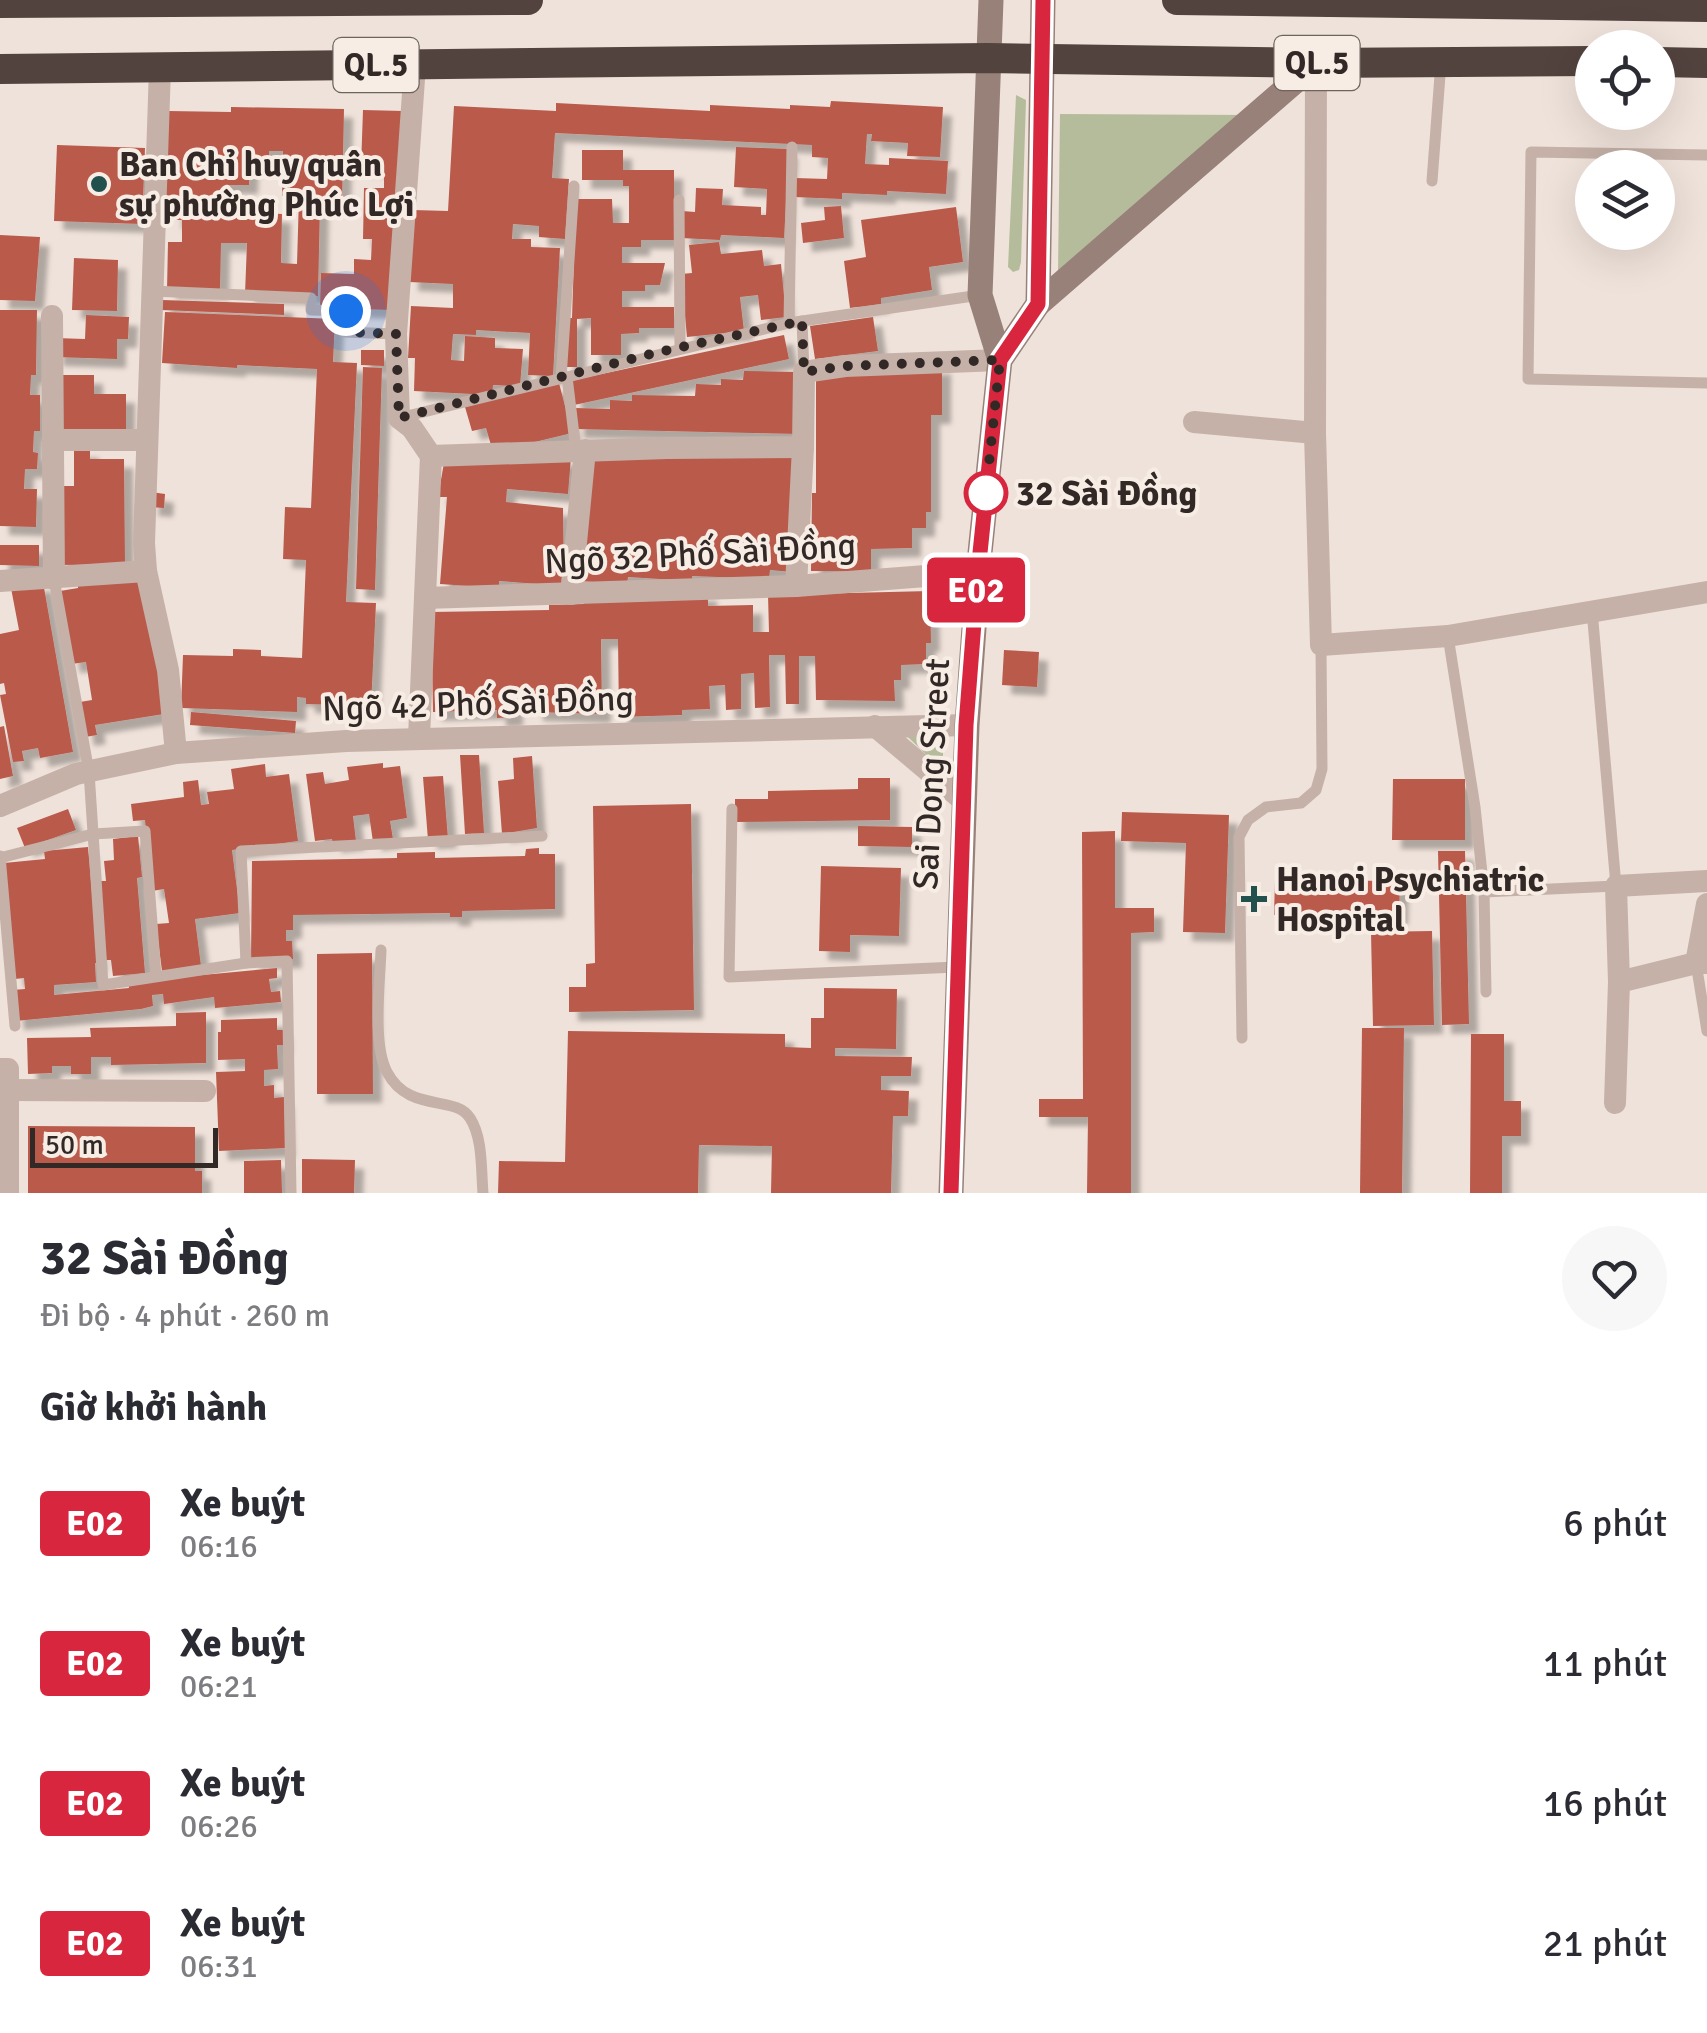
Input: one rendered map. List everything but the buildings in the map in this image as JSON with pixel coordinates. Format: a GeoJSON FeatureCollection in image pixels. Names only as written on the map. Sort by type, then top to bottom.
{"type":"FeatureCollection","features":[{"type":"Feature","properties":{"kind":"highway","name":"QL.5"},"geometry":{"type":"LineString","coordinates":[[0,4],[528,0]]}},
{"type":"Feature","properties":{"kind":"highway","name":"QL.5"},"geometry":{"type":"LineString","coordinates":[[1177,0],[1707,7]]}},
{"type":"Feature","properties":{"kind":"highway"},"geometry":{"type":"LineString","coordinates":[[1496,59],[1498,5]]}},
{"type":"Feature","properties":{"kind":"highway","name":"QL.5"},"geometry":{"type":"LineString","coordinates":[[0,69],[988,58],[1575,61]]}},
{"type":"Feature","properties":{"kind":"highway"},"geometry":{"type":"LineString","coordinates":[[1675,62],[1707,63]]}},
{"type":"Feature","properties":{"kind":"street","name":"Sai Dong Street"},"geometry":{"type":"LineString","coordinates":[[951,1193],[966,725],[1000,360],[980,295],[991,0]]}},
{"type":"Feature","properties":{"kind":"street"},"geometry":{"type":"LineString","coordinates":[[1038,304],[1042,0]]}},
{"type":"Feature","properties":{"kind":"street","name":"Sai Dong Street"},"geometry":{"type":"LineString","coordinates":[[1000,360],[1038,304],[1316,62]]}},
{"type":"Feature","properties":{"kind":"street"},"geometry":{"type":"LineString","coordinates":[[1316,62],[1316,433],[1321,645],[1448,636],[1707,592]]}},
{"type":"Feature","properties":{"kind":"street"},"geometry":{"type":"LineString","coordinates":[[415,65],[396,334],[399,418],[412,428],[431,456],[419,738]]}},
{"type":"Feature","properties":{"kind":"street"},"geometry":{"type":"LineString","coordinates":[[160,68],[146,571],[168,670],[176,753]]}},
{"type":"Feature","properties":{"kind":"street"},"geometry":{"type":"LineString","coordinates":[[52,316],[54,579]]}},
{"type":"Feature","properties":{"kind":"street"},"geometry":{"type":"LineString","coordinates":[[796,586],[804,372],[845,366],[1000,360]]}},
{"type":"Feature","properties":{"kind":"street"},"geometry":{"type":"LineString","coordinates":[[1194,422],[1316,433]]}},
{"type":"Feature","properties":{"kind":"street"},"geometry":{"type":"LineString","coordinates":[[53,440],[147,440]]}},
{"type":"Feature","properties":{"kind":"street"},"geometry":{"type":"LineString","coordinates":[[431,456],[804,447]]}},
{"type":"Feature","properties":{"kind":"street"},"geometry":{"type":"LineString","coordinates":[[571,594],[580,450]]}},
{"type":"Feature","properties":{"kind":"street"},"geometry":{"type":"LineString","coordinates":[[0,581],[146,571]]}},
{"type":"Feature","properties":{"kind":"street","name":"Ngõ 32 Phố Sài Đồng"},"geometry":{"type":"LineString","coordinates":[[425,598],[796,586],[978,572]]}},
{"type":"Feature","properties":{"kind":"street","name":"Ngõ 42 Phố Sài Đồng"},"geometry":{"type":"LineString","coordinates":[[0,806],[89,772],[176,753],[419,738],[966,725]]}},
{"type":"Feature","properties":{"kind":"street"},"geometry":{"type":"LineString","coordinates":[[875,726],[964,801]]}},
{"type":"Feature","properties":{"kind":"street"},"geometry":{"type":"LineString","coordinates":[[1615,1103],[1619,982],[1616,886],[1707,880]]}},
{"type":"Feature","properties":{"kind":"street"},"geometry":{"type":"LineString","coordinates":[[1619,982],[1701,963],[1707,904]]}},
{"type":"Feature","properties":{"kind":"street"},"geometry":{"type":"LineString","coordinates":[[8,1193],[4,1079],[205,1091]]}},
{"type":"Feature","properties":{"kind":"lane"},"geometry":{"type":"LineString","coordinates":[[1432,181],[1441,62]]}},
{"type":"Feature","properties":{"kind":"lane"},"geometry":{"type":"LineString","coordinates":[[792,147],[796,322],[804,372]]}},
{"type":"Feature","properties":{"kind":"lane"},"geometry":{"type":"LineString","coordinates":[[1707,154],[1531,152],[1528,379],[1707,383]]}},
{"type":"Feature","properties":{"kind":"lane"},"geometry":{"type":"LineString","coordinates":[[574,186],[564,378],[580,450]]}},
{"type":"Feature","properties":{"kind":"lane"},"geometry":{"type":"LineString","coordinates":[[679,200],[680,348]]}},
{"type":"Feature","properties":{"kind":"lane"},"geometry":{"type":"LineString","coordinates":[[152,291],[312,298],[310,310],[346,311],[345,332],[396,334]]}},
{"type":"Feature","properties":{"kind":"lane"},"geometry":{"type":"LineString","coordinates":[[399,418],[796,322],[980,295]]}},
{"type":"Feature","properties":{"kind":"lane"},"geometry":{"type":"LineString","coordinates":[[54,579],[89,772],[103,984],[246,962],[287,961],[291,1193]]}},
{"type":"Feature","properties":{"kind":"lane"},"geometry":{"type":"LineString","coordinates":[[1484,892],[1616,886],[1592,610]]}},
{"type":"Feature","properties":{"kind":"lane"},"geometry":{"type":"LineString","coordinates":[[1448,636],[1476,807],[1484,892],[1486,992]]}},
{"type":"Feature","properties":{"kind":"lane"},"geometry":{"type":"LineString","coordinates":[[1242,1038],[1239,837],[1248,820],[1266,807],[1302,803],[1316,790],[1322,769],[1321,645]]}},
{"type":"Feature","properties":{"kind":"lane"},"geometry":{"type":"LineString","coordinates":[[732,809],[729,977],[957,968]]}},
{"type":"Feature","properties":{"kind":"lane"},"geometry":{"type":"LineString","coordinates":[[14,1026],[0,857],[93,834],[145,830],[156,976]]}},
{"type":"Feature","properties":{"kind":"lane"},"geometry":{"type":"LineString","coordinates":[[246,962],[241,851],[542,836]]}},
{"type":"Feature","properties":{"kind":"lane"},"geometry":{"type":"LineString","coordinates":[[380,950],[380,1038],[387,1072],[412,1097],[456,1106],[468,1114],[476,1132],[483,1193]]}},
{"type":"Feature","properties":{"kind":"lane"},"geometry":{"type":"LineString","coordinates":[[1701,963],[1707,1031]]}},
{"type":"Feature","properties":{"kind":"green space"},"geometry":{"type":"Polygon","coordinates":[[[1016,95],[1026,100],[1021,262],[1019,270],[1013,272],[1008,267],[1016,95]]]}},
{"type":"Feature","properties":{"kind":"green space"},"geometry":{"type":"Polygon","coordinates":[[[1060,114],[1250,115],[1058,273],[1060,114]]]}},
{"type":"Feature","properties":{"kind":"green space"},"geometry":{"type":"Polygon","coordinates":[[[943,736],[943,771],[908,737],[943,736]]]}},
{"type":"Feature","properties":{"kind":"bus line","name":"E02"},"geometry":{"type":"LineString","coordinates":[[951,1193],[966,725],[1000,360],[1038,304],[1043,0]]}},
{"type":"Feature","properties":{"kind":"place","name":"Ban Chỉ huy quân sự phường Phúc Lợi"},"geometry":{"type":"Point","coordinates":[99,184]}},
{"type":"Feature","properties":{"kind":"place","name":"32 Sài Đồng"},"geometry":{"type":"Point","coordinates":[986,493]}},
{"type":"Feature","properties":{"kind":"place","name":"Hanoi Psychiatric Hospital"},"geometry":{"type":"Point","coordinates":[1254,899]}},
{"type":"Feature","properties":{"kind":"route"},"geometry":{"type":"LineString","coordinates":[[346,311],[345,332],[396,334],[399,418],[659,352],[802,321],[804,372],[845,366],[1000,360],[985,501],[986,493]]}}]}
